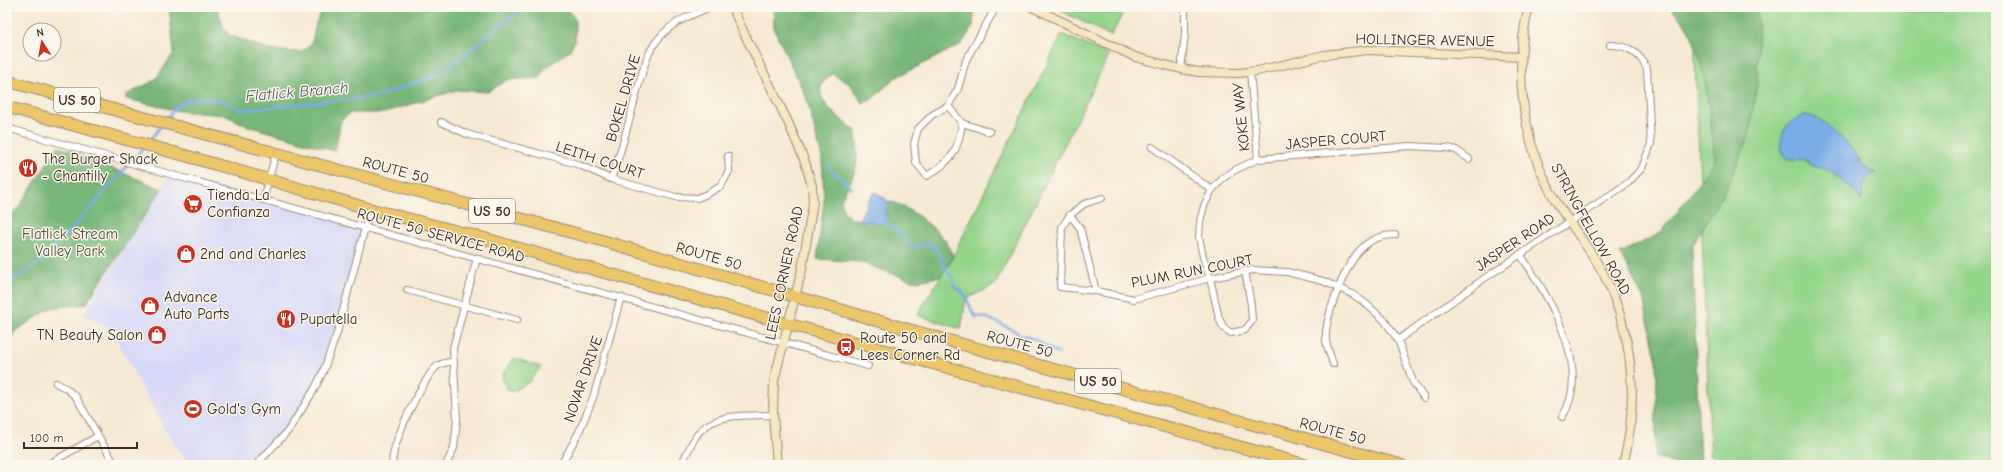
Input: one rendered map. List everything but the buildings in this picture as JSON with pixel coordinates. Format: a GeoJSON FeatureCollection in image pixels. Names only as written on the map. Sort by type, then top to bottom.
{"type":"FeatureCollection","features":[{"type":"Feature","properties":{"kind":"highway","name":"ROUTE 50"},"geometry":{"type":"LineString","coordinates":[[7,81],[600,240],[1401,465]]}},
{"type":"Feature","properties":{"kind":"highway","name":"US 50"},"geometry":{"type":"LineString","coordinates":[[7,107],[636,280],[788,324],[1306,465]]}},
{"type":"Feature","properties":{"kind":"street"},"geometry":{"type":"LineString","coordinates":[[7,15],[10,7]]}},
{"type":"Feature","properties":{"kind":"street","name":"BOKEL DRIVE"},"geometry":{"type":"LineString","coordinates":[[611,179],[618,161],[650,52],[660,36],[669,28],[682,19],[710,7]]}},
{"type":"Feature","properties":{"kind":"street","name":"LEES CORNER ROAD"},"geometry":{"type":"LineString","coordinates":[[732,7],[788,122],[811,178],[813,203],[802,269],[774,381],[774,414],[778,465]]}},
{"type":"Feature","properties":{"kind":"street"},"geometry":{"type":"LineString","coordinates":[[962,122],[960,142],[952,157],[927,176],[916,163],[914,144],[918,130],[932,115],[948,106],[958,88],[966,60],[996,7]]}},
{"type":"Feature","properties":{"kind":"street","name":"HOLLINGER AVENUE"},"geometry":{"type":"LineString","coordinates":[[1032,7],[1135,56],[1181,70],[1216,73],[1250,72],[1279,68],[1324,55],[1369,50],[1521,56]]}},
{"type":"Feature","properties":{"kind":"street"},"geometry":{"type":"LineString","coordinates":[[1181,70],[1186,34],[1185,7]]}},
{"type":"Feature","properties":{"kind":"street","name":"STRINGFELLOW ROAD"},"geometry":{"type":"LineString","coordinates":[[1529,7],[1521,56],[1524,105],[1533,148],[1546,182],[1557,202],[1608,284],[1625,331],[1632,376],[1632,396],[1624,465]]}},
{"type":"Feature","properties":{"kind":"street","name":"JASPER ROAD"},"geometry":{"type":"LineString","coordinates":[[1398,340],[1520,254],[1634,177],[1642,168],[1649,152],[1651,131],[1647,69],[1643,61],[1632,50],[1626,47],[1610,45]]}},
{"type":"Feature","properties":{"kind":"street","name":"KOKE WAY"},"geometry":{"type":"LineString","coordinates":[[1250,72],[1258,159]]}},
{"type":"Feature","properties":{"kind":"street"},"geometry":{"type":"LineString","coordinates":[[948,106],[962,122],[990,132]]}},
{"type":"Feature","properties":{"kind":"street","name":"LEITH COURT"},"geometry":{"type":"LineString","coordinates":[[440,122],[467,134],[577,164],[611,179],[676,197],[697,198],[721,186],[729,171],[728,156]]}},
{"type":"Feature","properties":{"kind":"street","name":"ROUTE 50 SERVICE ROAD"},"geometry":{"type":"LineString","coordinates":[[7,128],[868,366]]}},
{"type":"Feature","properties":{"kind":"street","name":"JASPER COURT"},"geometry":{"type":"LineString","coordinates":[[1245,271],[1252,305],[1252,321],[1245,330],[1231,333],[1223,327],[1219,318],[1210,278],[1202,257],[1199,237],[1200,221],[1204,206],[1212,190],[1229,174],[1258,159],[1409,146],[1448,148],[1456,150],[1469,159]]}},
{"type":"Feature","properties":{"kind":"street"},"geometry":{"type":"LineString","coordinates":[[1152,147],[1212,190]]}},
{"type":"Feature","properties":{"kind":"street"},"geometry":{"type":"LineString","coordinates":[[263,200],[276,153]]}},
{"type":"Feature","properties":{"kind":"street"},"geometry":{"type":"LineString","coordinates":[[1096,291],[1080,228],[1070,215],[1084,204],[1102,198]]}},
{"type":"Feature","properties":{"kind":"street"},"geometry":{"type":"LineString","coordinates":[[261,464],[300,414],[323,372],[336,333],[370,208]]}},
{"type":"Feature","properties":{"kind":"street","name":"PLUM RUN COURT"},"geometry":{"type":"LineString","coordinates":[[1070,215],[1062,227],[1060,287],[1096,291],[1134,299],[1210,278],[1245,271],[1270,270],[1287,272],[1323,281],[1340,288],[1373,309],[1384,320],[1398,340],[1404,353],[1413,382],[1424,398]]}},
{"type":"Feature","properties":{"kind":"street"},"geometry":{"type":"LineString","coordinates":[[1333,364],[1326,341],[1328,315],[1349,266],[1363,246],[1378,237],[1395,235]]}},
{"type":"Feature","properties":{"kind":"street"},"geometry":{"type":"LineString","coordinates":[[1520,254],[1554,309],[1567,345],[1573,390],[1571,400],[1562,417]]}},
{"type":"Feature","properties":{"kind":"street"},"geometry":{"type":"LineString","coordinates":[[446,465],[454,448],[457,420],[453,348],[463,305],[477,258]]}},
{"type":"Feature","properties":{"kind":"street"},"geometry":{"type":"LineString","coordinates":[[407,290],[517,320]]}},
{"type":"Feature","properties":{"kind":"street","name":"NOVAR DRIVE"},"geometry":{"type":"LineString","coordinates":[[561,465],[582,426],[593,398],[621,297]]}},
{"type":"Feature","properties":{"kind":"street"},"geometry":{"type":"LineString","coordinates":[[393,465],[391,461],[395,445],[409,410],[420,390],[435,368],[443,363],[453,362]]}},
{"type":"Feature","properties":{"kind":"street"},"geometry":{"type":"LineString","coordinates":[[56,383],[67,389],[76,397],[115,465]]}},
{"type":"Feature","properties":{"kind":"street"},"geometry":{"type":"LineString","coordinates":[[681,465],[697,436],[712,422],[724,418],[774,414]]}},
{"type":"Feature","properties":{"kind":"street"},"geometry":{"type":"LineString","coordinates":[[47,465],[98,436]]}},
{"type":"Feature","properties":{"kind":"shaded area"},"geometry":{"type":"Polygon","coordinates":[[[180,177],[365,227],[323,372],[276,445],[256,465],[190,465],[166,432],[111,329],[84,314],[162,189],[166,179],[180,177]]]}},
{"type":"Feature","properties":{"kind":"green space"},"geometry":{"type":"Polygon","coordinates":[[[169,7],[217,7],[223,26],[229,35],[270,50],[301,52],[311,44],[317,21],[322,12],[333,7],[565,7],[575,19],[575,40],[570,50],[544,69],[540,78],[507,80],[488,92],[457,90],[383,113],[350,113],[341,120],[335,151],[248,126],[224,115],[179,111],[126,99],[126,95],[155,80],[174,53],[169,7]]]}},
{"type":"Feature","properties":{"kind":"green space"},"geometry":{"type":"Polygon","coordinates":[[[773,7],[975,7],[973,26],[962,44],[895,78],[871,100],[862,103],[851,85],[833,74],[824,81],[821,89],[822,97],[826,104],[833,112],[855,130],[857,141],[856,167],[841,200],[843,210],[851,219],[860,219],[881,204],[889,202],[906,208],[917,215],[938,232],[951,250],[952,258],[941,276],[921,281],[910,280],[860,262],[817,259],[824,200],[822,158],[806,97],[774,29],[773,7]]]}},
{"type":"Feature","properties":{"kind":"green space"},"geometry":{"type":"Polygon","coordinates":[[[1060,7],[1126,7],[1111,36],[1061,11],[1060,7]]]}},
{"type":"Feature","properties":{"kind":"green space"},"geometry":{"type":"Polygon","coordinates":[[[1669,7],[1758,7],[1757,84],[1749,137],[1727,187],[1692,247],[1700,465],[1678,465],[1655,457],[1657,362],[1643,298],[1620,253],[1659,234],[1676,214],[1715,160],[1706,88],[1697,51],[1691,35],[1684,23],[1669,7]]]}},
{"type":"Feature","properties":{"kind":"green space"},"geometry":{"type":"Polygon","coordinates":[[[1693,7],[1996,7],[1996,465],[1711,465],[1693,7]]]}},
{"type":"Feature","properties":{"kind":"green space"},"geometry":{"type":"Polygon","coordinates":[[[1062,34],[1109,55],[995,285],[966,299],[961,329],[917,315],[952,258],[1062,34]]]}},
{"type":"Feature","properties":{"kind":"green space","name":"Flatlick Stream Valley Park"},"geometry":{"type":"Polygon","coordinates":[[[58,146],[162,189],[86,304],[51,308],[14,332],[7,353],[7,219],[19,207],[58,146]]]}},
{"type":"Feature","properties":{"kind":"green space"},"geometry":{"type":"Polygon","coordinates":[[[514,358],[541,367],[529,382],[513,391],[509,391],[502,379],[503,374],[514,358]]]}},
{"type":"Feature","properties":{"kind":"water"},"geometry":{"type":"Polygon","coordinates":[[[1805,115],[1812,116],[1826,123],[1849,146],[1866,167],[1872,172],[1876,173],[1871,175],[1863,184],[1862,202],[1849,186],[1826,169],[1820,166],[1816,167],[1810,165],[1807,160],[1791,159],[1784,156],[1781,144],[1783,133],[1789,124],[1805,115]]]}},
{"type":"Feature","properties":{"kind":"water"},"geometry":{"type":"Polygon","coordinates":[[[875,192],[886,199],[889,205],[885,211],[888,219],[880,225],[871,221],[861,222],[859,220],[868,201],[875,192]]]}},
{"type":"Feature","properties":{"kind":"waterway","name":"Flatlick Branch"},"geometry":{"type":"LineString","coordinates":[[165,121],[178,106],[192,99],[201,98],[218,100],[241,110],[379,96],[438,75],[524,7]]}},
{"type":"Feature","properties":{"kind":"waterway","name":"Flatlick Branch"},"geometry":{"type":"LineString","coordinates":[[148,143],[161,126]]}},
{"type":"Feature","properties":{"kind":"waterway","name":"Flatlick Branch"},"geometry":{"type":"LineString","coordinates":[[7,287],[17,277],[38,264],[89,210],[143,148]]}},
{"type":"Feature","properties":{"kind":"waterway"},"geometry":{"type":"LineString","coordinates":[[828,167],[852,188]]}},
{"type":"Feature","properties":{"kind":"waterway"},"geometry":{"type":"LineString","coordinates":[[885,222],[896,230],[914,248],[930,243],[939,252],[946,270],[953,278],[954,286],[962,292]]}},
{"type":"Feature","properties":{"kind":"waterway"},"geometry":{"type":"LineString","coordinates":[[963,293],[976,317],[986,318],[996,322],[1017,332],[1018,334],[1036,340],[1059,354]]}},
{"type":"Feature","properties":{"kind":"place","name":"The Burger Shack - Chantilly"},"geometry":{"type":"Point","coordinates":[28,168]}},
{"type":"Feature","properties":{"kind":"place","name":"Tienda La Confianza"},"geometry":{"type":"Point","coordinates":[193,204]}},
{"type":"Feature","properties":{"kind":"place","name":"2nd and Charles"},"geometry":{"type":"Point","coordinates":[186,254]}},
{"type":"Feature","properties":{"kind":"place","name":"Advance Auto Parts"},"geometry":{"type":"Point","coordinates":[150,306]}},
{"type":"Feature","properties":{"kind":"place","name":"Pupatella"},"geometry":{"type":"Point","coordinates":[286,319]}},
{"type":"Feature","properties":{"kind":"place","name":"TN Beauty Salon"},"geometry":{"type":"Point","coordinates":[157,335]}},
{"type":"Feature","properties":{"kind":"place","name":"Route 50 and Lees Corner Rd"},"geometry":{"type":"Point","coordinates":[846,347]}},
{"type":"Feature","properties":{"kind":"place","name":"Gold's Gym"},"geometry":{"type":"Point","coordinates":[193,409]}}]}
